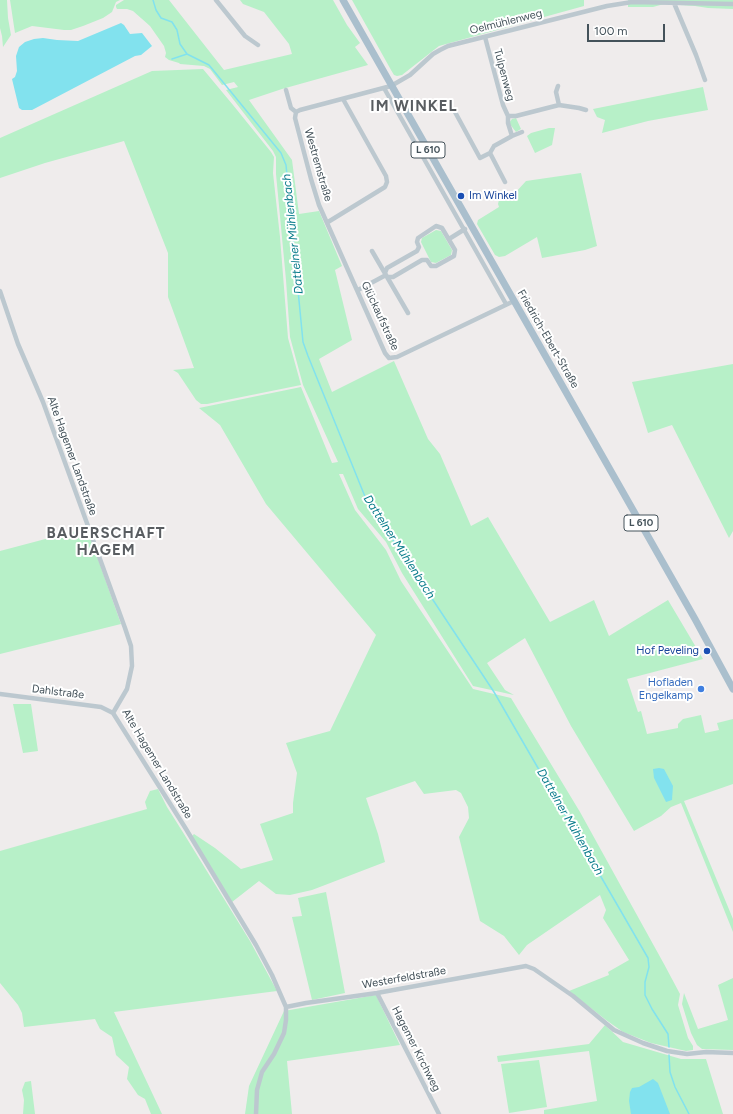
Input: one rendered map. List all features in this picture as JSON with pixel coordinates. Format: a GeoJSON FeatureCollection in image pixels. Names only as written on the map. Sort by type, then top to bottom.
{"type":"FeatureCollection","features":[{"type":"Feature","properties":{"kind":"main road","name":"Friedrich-Ebert-Straße"},"geometry":{"type":"LineString","coordinates":[[343,0],[388,87],[514,301],[699,625],[733,689]]}},
{"type":"Feature","properties":{"kind":"street"},"geometry":{"type":"LineString","coordinates":[[216,0],[245,36],[258,45]]}},
{"type":"Feature","properties":{"kind":"street","name":"Oelmühlenweg"},"geometry":{"type":"LineString","coordinates":[[388,87],[410,76],[440,50],[485,37],[624,2],[733,4]]}},
{"type":"Feature","properties":{"kind":"street"},"geometry":{"type":"LineString","coordinates":[[674,3],[696,55],[704,80]]}},
{"type":"Feature","properties":{"kind":"street","name":"Tulpenweg"},"geometry":{"type":"LineString","coordinates":[[485,37],[503,105],[508,116],[511,137]]}},
{"type":"Feature","properties":{"kind":"street"},"geometry":{"type":"LineString","coordinates":[[558,86],[556,92],[559,105]]}},
{"type":"Feature","properties":{"kind":"street"},"geometry":{"type":"LineString","coordinates":[[296,112],[388,87]]}},
{"type":"Feature","properties":{"kind":"street","name":"Friedrich-Ebert-Straße"},"geometry":{"type":"LineString","coordinates":[[388,87],[506,304]]}},
{"type":"Feature","properties":{"kind":"street","name":"Westremstraße"},"geometry":{"type":"LineString","coordinates":[[286,90],[291,108],[296,112],[295,118],[310,179],[328,222],[385,187],[387,182],[386,176],[343,99]]}},
{"type":"Feature","properties":{"kind":"street","name":"Tulpenweg"},"geometry":{"type":"LineString","coordinates":[[508,116],[516,116],[559,105],[586,110]]}},
{"type":"Feature","properties":{"kind":"street"},"geometry":{"type":"LineString","coordinates":[[455,112],[480,158],[490,153],[494,146],[522,132]]}},
{"type":"Feature","properties":{"kind":"street"},"geometry":{"type":"LineString","coordinates":[[490,153],[505,182]]}},
{"type":"Feature","properties":{"kind":"street","name":"Glückaufstraße"},"geometry":{"type":"LineString","coordinates":[[328,222],[389,358],[397,357],[514,301]]}},
{"type":"Feature","properties":{"kind":"street"},"geometry":{"type":"LineString","coordinates":[[358,290],[386,275],[393,277],[422,260],[426,260],[431,266],[434,267],[454,256],[455,250],[442,228],[436,226],[418,238],[417,242],[419,247],[417,251],[387,268],[386,275]]}},
{"type":"Feature","properties":{"kind":"street"},"geometry":{"type":"LineString","coordinates":[[449,239],[465,229]]}},
{"type":"Feature","properties":{"kind":"street"},"geometry":{"type":"LineString","coordinates":[[372,251],[408,313]]}},
{"type":"Feature","properties":{"kind":"street","name":"Alte Hagemer Landstraße"},"geometry":{"type":"LineString","coordinates":[[0,291],[18,344],[43,402],[131,646],[132,666],[127,689],[113,713],[186,829],[256,945],[272,975],[286,1007]]}},
{"type":"Feature","properties":{"kind":"street","name":"Dahlstraße"},"geometry":{"type":"LineString","coordinates":[[0,694],[101,707],[113,713]]}},
{"type":"Feature","properties":{"kind":"street","name":"Westerfeldstraße"},"geometry":{"type":"LineString","coordinates":[[286,1007],[377,993],[526,966],[534,969],[573,996],[614,1030],[643,1043],[667,1051],[687,1054],[706,1052],[733,1053]]}},
{"type":"Feature","properties":{"kind":"street","name":"Hagemer Kirchweg"},"geometry":{"type":"LineString","coordinates":[[377,993],[439,1114]]}},
{"type":"Feature","properties":{"kind":"street"},"geometry":{"type":"LineString","coordinates":[[256,1114],[257,1090],[262,1072],[274,1054],[284,1034],[286,1007]]}},
{"type":"Feature","properties":{"kind":"green space"},"geometry":{"type":"Polygon","coordinates":[[[0,0],[7,0],[11,35],[3,47],[0,28],[0,0]]]}},
{"type":"Feature","properties":{"kind":"green space"},"geometry":{"type":"Polygon","coordinates":[[[10,0],[120,0],[116,2],[112,12],[103,18],[71,30],[32,26],[15,33],[10,0]]]}},
{"type":"Feature","properties":{"kind":"green space"},"geometry":{"type":"Polygon","coordinates":[[[124,0],[169,0],[224,70],[292,54],[289,44],[264,12],[243,4],[240,0],[333,0],[347,25],[360,43],[355,47],[368,65],[282,89],[249,100],[292,160],[299,214],[319,211],[342,266],[335,270],[352,340],[319,359],[332,392],[394,361],[428,439],[440,454],[471,526],[488,517],[550,622],[594,600],[609,636],[668,600],[703,659],[627,679],[638,712],[641,711],[647,734],[678,728],[678,724],[683,719],[701,715],[705,733],[719,730],[717,723],[733,719],[733,784],[684,801],[733,919],[733,932],[681,803],[671,807],[661,816],[634,831],[571,726],[525,638],[487,663],[505,690],[514,695],[473,686],[402,573],[386,542],[358,509],[343,474],[339,474],[355,510],[386,550],[401,581],[473,689],[511,698],[580,812],[680,994],[678,1005],[688,1038],[693,1046],[693,1050],[686,1051],[651,1043],[623,1032],[569,991],[609,975],[608,972],[629,960],[603,918],[606,910],[600,895],[527,945],[519,955],[504,936],[480,921],[459,837],[469,818],[468,807],[461,793],[456,790],[424,794],[415,781],[366,798],[378,834],[385,862],[312,890],[290,895],[276,894],[259,881],[232,902],[192,836],[194,834],[215,848],[241,869],[273,860],[260,824],[293,813],[297,773],[286,743],[330,731],[376,635],[266,504],[220,425],[199,408],[301,387],[332,463],[338,462],[303,385],[290,337],[276,174],[276,157],[226,90],[238,87],[234,82],[222,85],[210,69],[204,66],[180,64],[169,60],[165,57],[166,53],[164,46],[150,26],[133,11],[127,9],[117,9],[116,5],[124,0]]]}},
{"type":"Feature","properties":{"kind":"green space"},"geometry":{"type":"Polygon","coordinates":[[[352,0],[584,0],[584,6],[439,46],[402,75],[397,76],[394,75],[391,70],[352,0]]]}},
{"type":"Feature","properties":{"kind":"green space"},"geometry":{"type":"Polygon","coordinates":[[[628,0],[733,0],[733,9],[664,4],[653,7],[628,7],[628,0]]]}},
{"type":"Feature","properties":{"kind":"green space"},"geometry":{"type":"Polygon","coordinates":[[[203,69],[274,157],[273,173],[288,338],[301,385],[207,404],[201,404],[196,400],[178,373],[173,370],[194,368],[168,297],[168,253],[124,141],[45,163],[0,178],[0,138],[152,71],[203,69]]]}},
{"type":"Feature","properties":{"kind":"green space"},"geometry":{"type":"Polygon","coordinates":[[[703,87],[708,110],[648,121],[602,133],[605,120],[597,117],[593,109],[703,87]]]}},
{"type":"Feature","properties":{"kind":"green space"},"geometry":{"type":"Polygon","coordinates":[[[516,118],[521,129],[516,132],[509,123],[512,119],[516,118]]]}},
{"type":"Feature","properties":{"kind":"green space"},"geometry":{"type":"Polygon","coordinates":[[[549,128],[555,128],[552,145],[535,153],[527,136],[531,133],[549,128]]]}},
{"type":"Feature","properties":{"kind":"green space"},"geometry":{"type":"Polygon","coordinates":[[[581,173],[597,246],[585,250],[542,258],[537,237],[505,256],[499,257],[495,255],[477,224],[478,220],[499,207],[499,200],[516,192],[526,181],[581,173]]]}},
{"type":"Feature","properties":{"kind":"green space"},"geometry":{"type":"Polygon","coordinates":[[[436,230],[441,231],[452,250],[451,255],[436,263],[431,262],[421,242],[422,238],[436,230]]]}},
{"type":"Feature","properties":{"kind":"green space"},"geometry":{"type":"Polygon","coordinates":[[[733,364],[733,531],[729,538],[672,425],[648,433],[632,382],[733,364]]]}},
{"type":"Feature","properties":{"kind":"green space"},"geometry":{"type":"Polygon","coordinates":[[[87,528],[121,624],[0,654],[0,551],[87,528]]]}},
{"type":"Feature","properties":{"kind":"green space"},"geometry":{"type":"Polygon","coordinates":[[[13,704],[31,704],[38,751],[23,753],[13,704]]]}},
{"type":"Feature","properties":{"kind":"green space"},"geometry":{"type":"Polygon","coordinates":[[[158,789],[167,807],[250,941],[277,991],[114,1012],[162,1114],[151,1114],[145,1099],[138,1095],[127,1079],[129,1067],[116,1055],[112,1037],[100,1029],[95,1019],[24,1027],[22,1013],[18,1005],[0,983],[0,851],[147,809],[145,802],[150,791],[158,789]]]}},
{"type":"Feature","properties":{"kind":"green space"},"geometry":{"type":"Polygon","coordinates":[[[326,892],[345,993],[312,1000],[292,917],[302,916],[298,898],[326,892]]]}},
{"type":"Feature","properties":{"kind":"green space"},"geometry":{"type":"Polygon","coordinates":[[[733,978],[733,1050],[702,1049],[697,1045],[691,1033],[682,1004],[684,993],[698,1029],[728,1020],[718,985],[733,978]]]}},
{"type":"Feature","properties":{"kind":"green space"},"geometry":{"type":"Polygon","coordinates":[[[376,995],[400,1045],[287,1061],[292,1114],[245,1114],[249,1086],[284,1011],[376,995]]]}},
{"type":"Feature","properties":{"kind":"green space"},"geometry":{"type":"Polygon","coordinates":[[[605,1025],[623,1042],[681,1059],[706,1059],[723,1114],[544,1114],[544,1110],[597,1101],[589,1051],[498,1062],[497,1056],[589,1044],[605,1025]]]}},
{"type":"Feature","properties":{"kind":"green space"},"geometry":{"type":"Polygon","coordinates":[[[539,1060],[547,1107],[509,1113],[501,1064],[539,1060]]]}},
{"type":"Feature","properties":{"kind":"green space"},"geometry":{"type":"Polygon","coordinates":[[[31,1081],[35,1114],[23,1114],[24,1100],[22,1090],[25,1082],[31,1081]]]}},
{"type":"Feature","properties":{"kind":"water"},"geometry":{"type":"Polygon","coordinates":[[[121,23],[130,34],[142,33],[152,46],[141,55],[135,56],[32,110],[22,110],[19,108],[12,79],[15,77],[17,71],[16,56],[19,47],[25,42],[43,38],[78,41],[121,23]]]}},
{"type":"Feature","properties":{"kind":"water"},"geometry":{"type":"Polygon","coordinates":[[[653,769],[664,769],[673,786],[672,800],[666,802],[654,778],[653,769]]]}},
{"type":"Feature","properties":{"kind":"water"},"geometry":{"type":"Polygon","coordinates":[[[653,1079],[658,1083],[670,1114],[631,1114],[629,1101],[632,1088],[639,1087],[653,1079]]]}},
{"type":"Feature","properties":{"kind":"waterway","name":"Dattelner Mühlenbach"},"geometry":{"type":"LineString","coordinates":[[153,0],[156,10],[161,18],[172,22],[177,30],[180,44],[187,54],[209,65],[281,153],[286,165],[303,342],[366,499],[494,692],[648,958],[649,967],[645,982],[645,995],[668,1034],[669,1047]]}},
{"type":"Feature","properties":{"kind":"waterway"},"geometry":{"type":"LineString","coordinates":[[172,59],[187,54]]}},
{"type":"Feature","properties":{"kind":"waterway","name":"Dattelner Mühlenbach"},"geometry":{"type":"LineString","coordinates":[[669,1055],[670,1072],[675,1087],[689,1114]]}},
{"type":"Feature","properties":{"kind":"place","name":"Im Winkel"},"geometry":{"type":"Point","coordinates":[461,196]}},
{"type":"Feature","properties":{"kind":"place","name":"Hof Peveling"},"geometry":{"type":"Point","coordinates":[707,651]}},
{"type":"Feature","properties":{"kind":"place","name":"Hofladen Engelkamp"},"geometry":{"type":"Point","coordinates":[701,689]}},
{"type":"Feature","properties":{"kind":"district","name":"IM WINKEL"},"geometry":{"type":"Point","coordinates":[414,107]}},
{"type":"Feature","properties":{"kind":"district","name":"BAUERSCHAFT HAGEM"},"geometry":{"type":"Point","coordinates":[106,542]}}]}
